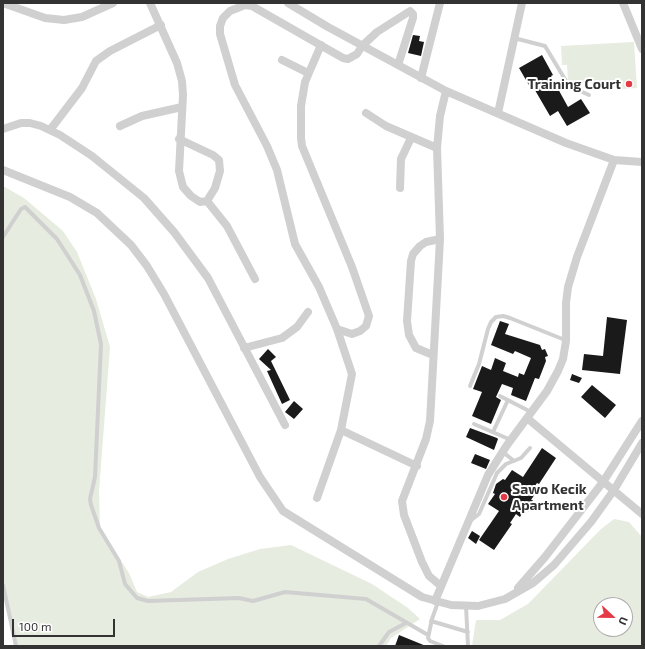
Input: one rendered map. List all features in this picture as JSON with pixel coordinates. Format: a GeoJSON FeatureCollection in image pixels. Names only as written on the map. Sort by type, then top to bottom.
{"type":"FeatureCollection","features":[{"type":"Feature","properties":{"kind":"street"},"geometry":{"type":"LineString","coordinates":[[3,3],[40,16],[64,20],[82,17],[113,3]]}},
{"type":"Feature","properties":{"kind":"street"},"geometry":{"type":"LineString","coordinates":[[150,3],[177,63],[182,81],[179,171],[183,188],[200,202],[207,201]]}},
{"type":"Feature","properties":{"kind":"street"},"geometry":{"type":"LineString","coordinates":[[288,3],[362,46],[446,91],[566,143],[614,160],[642,162]]}},
{"type":"Feature","properties":{"kind":"street"},"geometry":{"type":"LineString","coordinates":[[421,78],[440,3]]}},
{"type":"Feature","properties":{"kind":"street"},"geometry":{"type":"LineString","coordinates":[[498,113],[522,3]]}},
{"type":"Feature","properties":{"kind":"street"},"geometry":{"type":"LineString","coordinates":[[623,3],[642,48]]}},
{"type":"Feature","properties":{"kind":"street"},"geometry":{"type":"LineString","coordinates":[[317,498],[340,430],[351,385],[352,374],[337,329],[319,287],[296,244],[277,170],[267,146],[235,85],[220,34],[220,26],[223,18],[230,11],[245,5],[252,6],[343,58],[348,59],[355,56],[362,46],[377,32],[407,11],[411,12],[413,18],[398,65]]}},
{"type":"Feature","properties":{"kind":"street"},"geometry":{"type":"LineString","coordinates":[[50,130],[82,88],[96,61],[110,51],[160,25]]}},
{"type":"Feature","properties":{"kind":"street"},"geometry":{"type":"LineString","coordinates":[[321,45],[308,73],[301,106],[300,128],[302,146],[352,267],[369,316],[366,326],[360,331],[352,334],[337,329]]}},
{"type":"Feature","properties":{"kind":"street"},"geometry":{"type":"LineString","coordinates":[[282,60],[308,73]]}},
{"type":"Feature","properties":{"kind":"street"},"geometry":{"type":"LineString","coordinates":[[441,586],[429,576],[422,562],[402,506],[404,495],[417,466],[426,439],[430,421],[440,239],[437,148],[440,116],[446,91]]}},
{"type":"Feature","properties":{"kind":"street"},"geometry":{"type":"LineString","coordinates":[[120,126],[142,116],[182,107]]}},
{"type":"Feature","properties":{"kind":"street"},"geometry":{"type":"LineString","coordinates":[[366,113],[386,126],[437,148]]}},
{"type":"Feature","properties":{"kind":"street"},"geometry":{"type":"LineString","coordinates":[[3,129],[21,123],[30,123],[50,130],[92,156],[144,198],[174,232],[204,272],[284,425]]}},
{"type":"Feature","properties":{"kind":"street"},"geometry":{"type":"LineString","coordinates":[[179,138],[213,155],[219,160],[220,171],[215,188],[207,201]]}},
{"type":"Feature","properties":{"kind":"street"},"geometry":{"type":"LineString","coordinates":[[400,188],[401,159],[411,138]]}},
{"type":"Feature","properties":{"kind":"street"},"geometry":{"type":"LineString","coordinates":[[436,602],[441,586],[482,487],[502,452],[547,391],[563,359],[566,341],[566,303],[568,287],[577,257],[614,160]]}},
{"type":"Feature","properties":{"kind":"street"},"geometry":{"type":"LineString","coordinates":[[3,170],[70,198],[97,213],[130,245],[147,266],[164,294],[260,477],[283,511],[412,592],[436,602],[466,606],[494,602],[505,598],[533,582],[554,565],[591,522],[614,490],[642,443]]}},
{"type":"Feature","properties":{"kind":"street"},"geometry":{"type":"LineString","coordinates":[[207,201],[227,226],[256,279]]}},
{"type":"Feature","properties":{"kind":"street"},"geometry":{"type":"LineString","coordinates":[[433,356],[423,352],[412,343],[407,321],[413,254],[426,242],[440,239]]}},
{"type":"Feature","properties":{"kind":"street"},"geometry":{"type":"LineString","coordinates":[[244,348],[282,338],[297,327],[308,312]]}},
{"type":"Feature","properties":{"kind":"street"},"geometry":{"type":"LineString","coordinates":[[529,415],[603,482],[642,514]]}},
{"type":"Feature","properties":{"kind":"street"},"geometry":{"type":"LineString","coordinates":[[515,592],[546,557],[603,482],[642,420]]}},
{"type":"Feature","properties":{"kind":"street"},"geometry":{"type":"LineString","coordinates":[[340,430],[417,466]]}},
{"type":"Feature","properties":{"kind":"lane"},"geometry":{"type":"LineString","coordinates":[[514,38],[545,46],[569,86],[589,95]]}},
{"type":"Feature","properties":{"kind":"lane"},"geometry":{"type":"LineString","coordinates":[[3,237],[21,209],[25,207],[57,239],[80,275],[94,311],[101,344],[96,477],[90,499],[99,528],[119,561],[125,584],[136,598],[148,601],[238,598],[253,601],[282,592],[366,599],[428,635]]}},
{"type":"Feature","properties":{"kind":"lane"},"geometry":{"type":"LineString","coordinates":[[470,386],[479,364],[488,329],[491,322],[496,318],[503,316],[510,318],[566,341]]}},
{"type":"Feature","properties":{"kind":"lane"},"geometry":{"type":"LineString","coordinates":[[500,396],[529,415]]}},
{"type":"Feature","properties":{"kind":"lane"},"geometry":{"type":"LineString","coordinates":[[493,432],[508,400]]}},
{"type":"Feature","properties":{"kind":"lane"},"geometry":{"type":"LineString","coordinates":[[474,424],[511,440]]}},
{"type":"Feature","properties":{"kind":"lane"},"geometry":{"type":"LineString","coordinates":[[468,522],[476,518],[479,514],[497,473],[506,464],[521,458],[530,448]]}},
{"type":"Feature","properties":{"kind":"lane"},"geometry":{"type":"LineString","coordinates":[[502,452],[514,461]]}},
{"type":"Feature","properties":{"kind":"lane"},"geometry":{"type":"LineString","coordinates":[[3,585],[16,646]]}},
{"type":"Feature","properties":{"kind":"lane"},"geometry":{"type":"LineString","coordinates":[[436,602],[428,635],[430,642],[440,645]]}},
{"type":"Feature","properties":{"kind":"lane"},"geometry":{"type":"LineString","coordinates":[[466,606],[468,646]]}},
{"type":"Feature","properties":{"kind":"lane"},"geometry":{"type":"LineString","coordinates":[[431,621],[468,632]]}},
{"type":"Feature","properties":{"kind":"lane"},"geometry":{"type":"LineString","coordinates":[[379,646],[389,632],[406,623]]}},
{"type":"Feature","properties":{"kind":"shaded area"},"geometry":{"type":"Polygon","coordinates":[[[634,42],[637,88],[621,89],[620,81],[572,84],[568,80],[567,65],[562,65],[561,46],[634,42]]]}},
{"type":"Feature","properties":{"kind":"shaded area"},"geometry":{"type":"Polygon","coordinates":[[[3,186],[24,198],[63,231],[77,252],[96,299],[110,347],[99,491],[100,529],[129,573],[137,592],[148,597],[171,592],[198,572],[228,559],[260,549],[291,545],[372,584],[408,608],[420,619],[391,638],[386,646],[16,646],[3,596],[3,186]]]}},
{"type":"Feature","properties":{"kind":"shaded area"},"geometry":{"type":"Polygon","coordinates":[[[614,519],[629,522],[642,537],[642,646],[472,646],[476,620],[500,620],[528,604],[601,529],[614,519]]]}},
{"type":"Feature","properties":{"kind":"building"},"geometry":{"type":"Polygon","coordinates":[[[413,35],[420,36],[419,41],[424,42],[421,56],[408,53],[413,35]]]}},
{"type":"Feature","properties":{"kind":"building"},"geometry":{"type":"Polygon","coordinates":[[[542,55],[553,75],[551,76],[568,107],[581,99],[590,113],[567,126],[558,111],[550,116],[532,85],[530,87],[519,68],[542,55]]]}},
{"type":"Feature","properties":{"kind":"building"},"geometry":{"type":"Polygon","coordinates":[[[607,317],[627,320],[620,374],[582,370],[584,354],[603,356],[607,317]]]}},
{"type":"Feature","properties":{"kind":"building"},"geometry":{"type":"Polygon","coordinates":[[[500,321],[509,324],[505,334],[540,345],[542,350],[545,349],[548,356],[545,357],[546,361],[539,379],[535,378],[526,401],[511,395],[513,388],[502,384],[496,397],[501,400],[491,424],[472,416],[482,392],[473,389],[482,366],[491,370],[495,358],[506,363],[503,371],[518,377],[519,373],[524,375],[531,358],[515,351],[513,354],[491,345],[500,321]]]}},
{"type":"Feature","properties":{"kind":"building"},"geometry":{"type":"Polygon","coordinates":[[[268,349],[276,357],[271,361],[290,400],[282,404],[267,371],[271,370],[259,359],[268,349]]]}},
{"type":"Feature","properties":{"kind":"building"},"geometry":{"type":"Polygon","coordinates":[[[572,374],[582,378],[579,383],[570,380],[572,374]]]}},
{"type":"Feature","properties":{"kind":"building"},"geometry":{"type":"Polygon","coordinates":[[[592,385],[616,405],[605,418],[581,397],[592,385]]]}},
{"type":"Feature","properties":{"kind":"building"},"geometry":{"type":"Polygon","coordinates":[[[294,401],[303,409],[294,419],[285,412],[294,401]]]}},
{"type":"Feature","properties":{"kind":"building"},"geometry":{"type":"Polygon","coordinates":[[[470,428],[497,438],[498,439],[494,450],[466,437],[470,428]]]}},
{"type":"Feature","properties":{"kind":"building","name":"Sawo Kecik Apartment"},"geometry":{"type":"Polygon","coordinates":[[[542,448],[556,458],[539,484],[537,483],[531,492],[535,494],[531,500],[533,500],[531,503],[533,504],[528,512],[523,512],[520,517],[516,514],[510,523],[512,524],[494,550],[479,540],[499,511],[488,504],[495,494],[493,493],[496,484],[503,479],[505,480],[512,470],[523,477],[542,448]]]}},
{"type":"Feature","properties":{"kind":"building"},"geometry":{"type":"Polygon","coordinates":[[[475,454],[490,460],[486,469],[471,463],[475,454]]]}},
{"type":"Feature","properties":{"kind":"building"},"geometry":{"type":"Polygon","coordinates":[[[472,531],[480,536],[476,544],[468,538],[472,531]]]}},
{"type":"Feature","properties":{"kind":"building"},"geometry":{"type":"Polygon","coordinates":[[[399,635],[426,646],[395,646],[399,635]]]}},
{"type":"Feature","properties":{"kind":"place","name":"Training Court"},"geometry":{"type":"Point","coordinates":[629,84]}},
{"type":"Feature","properties":{"kind":"place","name":"Sawo Kecik Apartment"},"geometry":{"type":"Point","coordinates":[504,497]}}]}
